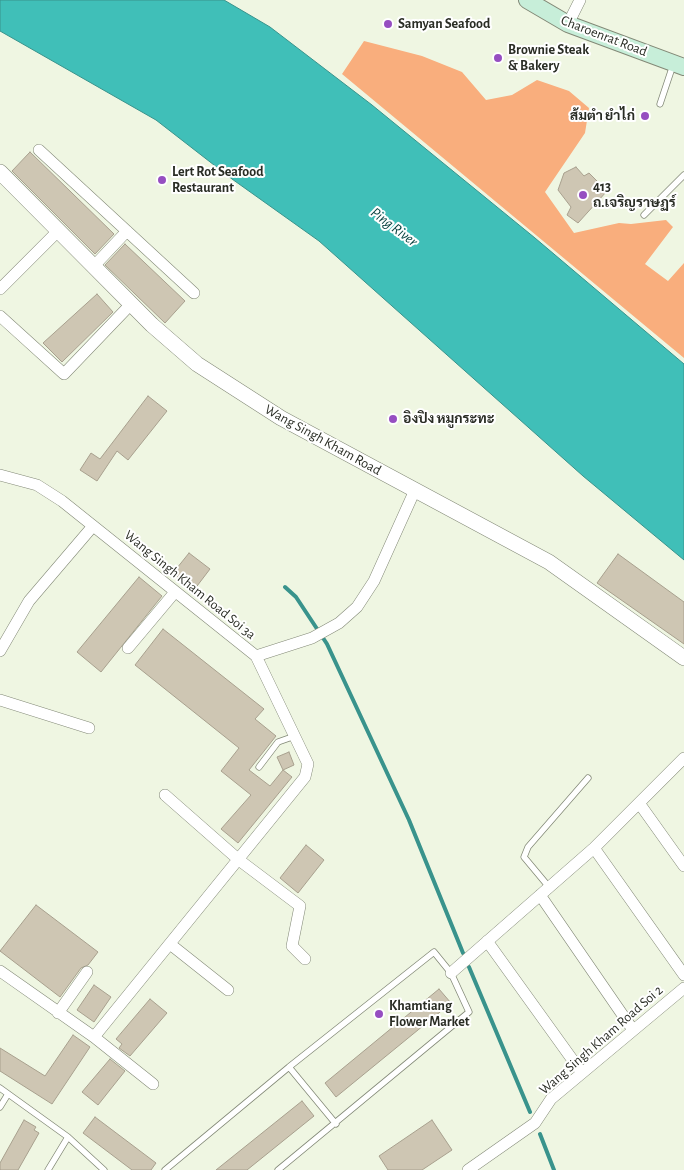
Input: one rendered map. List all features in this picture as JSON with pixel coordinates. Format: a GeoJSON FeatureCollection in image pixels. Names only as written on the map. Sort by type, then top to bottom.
{"type":"FeatureCollection","features":[{"type":"Feature","properties":{"kind":"main road","name":"Charoenrat Road"},"geometry":{"type":"LineString","coordinates":[[527,0],[568,24],[679,65]]}},
{"type":"Feature","properties":{"kind":"street"},"geometry":{"type":"LineString","coordinates":[[568,24],[580,0]]}},
{"type":"Feature","properties":{"kind":"street"},"geometry":{"type":"LineString","coordinates":[[39,150],[194,293]]}},
{"type":"Feature","properties":{"kind":"street","name":"Wang Singh Kham Road"},"geometry":{"type":"LineString","coordinates":[[0,172],[131,304],[197,364],[281,418],[549,562],[684,658]]}},
{"type":"Feature","properties":{"kind":"street"},"geometry":{"type":"LineString","coordinates":[[0,289],[58,231]]}},
{"type":"Feature","properties":{"kind":"street"},"geometry":{"type":"LineString","coordinates":[[94,266],[127,231]]}},
{"type":"Feature","properties":{"kind":"street"},"geometry":{"type":"LineString","coordinates":[[0,316],[64,374],[131,304]]}},
{"type":"Feature","properties":{"kind":"street","name":"Wang Singh Kham Road Soi 3a"},"geometry":{"type":"LineString","coordinates":[[0,474],[37,485],[62,501],[256,656],[312,638],[339,623],[357,607],[374,581],[415,490]]}},
{"type":"Feature","properties":{"kind":"street"},"geometry":{"type":"LineString","coordinates":[[0,651],[29,601],[93,526]]}},
{"type":"Feature","properties":{"kind":"street"},"geometry":{"type":"LineString","coordinates":[[128,648],[175,592]]}},
{"type":"Feature","properties":{"kind":"street"},"geometry":{"type":"LineString","coordinates":[[94,1038],[306,777],[308,764],[256,656]]}},
{"type":"Feature","properties":{"kind":"street"},"geometry":{"type":"LineString","coordinates":[[0,700],[89,728]]}},
{"type":"Feature","properties":{"kind":"street"},"geometry":{"type":"LineString","coordinates":[[451,973],[594,848],[684,758]]}},
{"type":"Feature","properties":{"kind":"street"},"geometry":{"type":"LineString","coordinates":[[165,795],[239,860],[300,906],[292,946],[306,959]]}},
{"type":"Feature","properties":{"kind":"street"},"geometry":{"type":"LineString","coordinates":[[639,803],[684,866]]}},
{"type":"Feature","properties":{"kind":"street"},"geometry":{"type":"LineString","coordinates":[[594,848],[684,975]]}},
{"type":"Feature","properties":{"kind":"street"},"geometry":{"type":"LineString","coordinates":[[540,895],[633,1030]]}},
{"type":"Feature","properties":{"kind":"street"},"geometry":{"type":"LineString","coordinates":[[487,941],[582,1073]]}},
{"type":"Feature","properties":{"kind":"street"},"geometry":{"type":"LineString","coordinates":[[170,944],[228,990]]}},
{"type":"Feature","properties":{"kind":"street"},"geometry":{"type":"LineString","coordinates":[[0,971],[94,1038],[153,1084]]}},
{"type":"Feature","properties":{"kind":"street"},"geometry":{"type":"LineString","coordinates":[[58,1012],[87,972]]}},
{"type":"Feature","properties":{"kind":"street","name":"Wang Singh Kham Road Soi 2"},"geometry":{"type":"LineString","coordinates":[[468,1170],[535,1123],[551,1100],[684,988]]}},
{"type":"Feature","properties":{"kind":"lane"},"geometry":{"type":"LineString","coordinates":[[660,104],[679,65]]}},
{"type":"Feature","properties":{"kind":"lane"},"geometry":{"type":"LineString","coordinates":[[644,215],[684,175]]}},
{"type":"Feature","properties":{"kind":"lane"},"geometry":{"type":"LineString","coordinates":[[259,766],[278,742],[294,736]]}},
{"type":"Feature","properties":{"kind":"lane"},"geometry":{"type":"LineString","coordinates":[[549,887],[524,857],[528,846],[588,778]]}},
{"type":"Feature","properties":{"kind":"lane"},"geometry":{"type":"LineString","coordinates":[[165,1170],[289,1067],[434,952],[451,973],[469,1012],[336,1124],[278,1170]]}},
{"type":"Feature","properties":{"kind":"lane"},"geometry":{"type":"LineString","coordinates":[[289,1067],[336,1124]]}},
{"type":"Feature","properties":{"kind":"lane"},"geometry":{"type":"LineString","coordinates":[[0,1088],[68,1137],[104,1170]]}},
{"type":"Feature","properties":{"kind":"lane"},"geometry":{"type":"LineString","coordinates":[[0,1108],[8,1094]]}},
{"type":"Feature","properties":{"kind":"lane"},"geometry":{"type":"LineString","coordinates":[[48,1170],[68,1137]]}},
{"type":"Feature","properties":{"kind":"shaded area"},"geometry":{"type":"Polygon","coordinates":[[[364,41],[422,56],[462,72],[486,100],[512,95],[537,80],[569,91],[589,108],[585,133],[545,192],[574,233],[619,223],[631,224],[666,220],[673,227],[645,264],[668,281],[684,263],[684,358],[342,74],[364,41]]]}},
{"type":"Feature","properties":{"kind":"water","name":"Ping River"},"geometry":{"type":"Polygon","coordinates":[[[0,0],[224,0],[270,27],[372,105],[535,238],[684,364],[684,560],[583,476],[319,241],[232,179],[156,120],[0,31],[0,0]]]}},
{"type":"Feature","properties":{"kind":"building"},"geometry":{"type":"Polygon","coordinates":[[[30,152],[114,234],[95,254],[12,171],[30,152]]]}},
{"type":"Feature","properties":{"kind":"building","name":"413 ถ.เจริญราษฏร์"},"geometry":{"type":"Polygon","coordinates":[[[576,167],[584,176],[589,173],[607,191],[578,223],[567,215],[571,207],[558,190],[564,173],[576,167]]]}},
{"type":"Feature","properties":{"kind":"building"},"geometry":{"type":"Polygon","coordinates":[[[125,244],[185,301],[165,323],[105,265],[125,244]]]}},
{"type":"Feature","properties":{"kind":"building"},"geometry":{"type":"Polygon","coordinates":[[[97,294],[113,312],[62,362],[43,343],[97,294]]]}},
{"type":"Feature","properties":{"kind":"building"},"geometry":{"type":"Polygon","coordinates":[[[148,396],[167,411],[128,460],[117,451],[97,481],[80,470],[91,453],[100,459],[148,396]]]}},
{"type":"Feature","properties":{"kind":"building"},"geometry":{"type":"Polygon","coordinates":[[[189,553],[210,569],[194,590],[173,573],[189,553]]]}},
{"type":"Feature","properties":{"kind":"building"},"geometry":{"type":"Polygon","coordinates":[[[618,554],[684,602],[684,644],[597,583],[618,554]]]}},
{"type":"Feature","properties":{"kind":"building"},"geometry":{"type":"Polygon","coordinates":[[[139,577],[162,596],[101,672],[77,652],[139,577]]]}},
{"type":"Feature","properties":{"kind":"building"},"geometry":{"type":"Polygon","coordinates":[[[163,629],[264,709],[255,719],[276,736],[249,770],[270,786],[283,770],[292,777],[238,843],[221,829],[251,795],[221,771],[239,748],[135,665],[163,629]]]}},
{"type":"Feature","properties":{"kind":"building"},"geometry":{"type":"Polygon","coordinates":[[[289,752],[294,765],[283,770],[277,757],[289,752]]]}},
{"type":"Feature","properties":{"kind":"building"},"geometry":{"type":"Polygon","coordinates":[[[306,845],[324,860],[298,893],[280,878],[306,845]]]}},
{"type":"Feature","properties":{"kind":"building"},"geometry":{"type":"Polygon","coordinates":[[[36,905],[98,952],[88,965],[81,968],[60,997],[0,951],[36,905]]]}},
{"type":"Feature","properties":{"kind":"building"},"geometry":{"type":"Polygon","coordinates":[[[94,985],[111,997],[94,1022],[77,1010],[94,985]]]}},
{"type":"Feature","properties":{"kind":"building"},"geometry":{"type":"Polygon","coordinates":[[[439,989],[451,1003],[336,1097],[325,1083],[439,989]]]}},
{"type":"Feature","properties":{"kind":"building"},"geometry":{"type":"Polygon","coordinates":[[[150,999],[167,1013],[130,1056],[119,1048],[122,1044],[116,1039],[150,999]]]}},
{"type":"Feature","properties":{"kind":"building"},"geometry":{"type":"Polygon","coordinates":[[[73,1035],[90,1047],[52,1104],[0,1071],[0,1048],[45,1076],[73,1035]]]}},
{"type":"Feature","properties":{"kind":"building"},"geometry":{"type":"Polygon","coordinates":[[[110,1059],[125,1071],[98,1105],[82,1092],[110,1059]]]}},
{"type":"Feature","properties":{"kind":"building"},"geometry":{"type":"Polygon","coordinates":[[[302,1101],[314,1116],[247,1170],[216,1170],[302,1101]]]}},
{"type":"Feature","properties":{"kind":"building"},"geometry":{"type":"Polygon","coordinates":[[[95,1117],[156,1163],[151,1170],[132,1170],[83,1133],[95,1117]]]}},
{"type":"Feature","properties":{"kind":"building"},"geometry":{"type":"Polygon","coordinates":[[[24,1120],[36,1127],[34,1130],[39,1133],[18,1170],[0,1170],[0,1163],[24,1120]]]}},
{"type":"Feature","properties":{"kind":"building"},"geometry":{"type":"Polygon","coordinates":[[[432,1120],[452,1150],[422,1170],[388,1170],[379,1156],[432,1120]]]}},
{"type":"Feature","properties":{"kind":"waterway"},"geometry":{"type":"LineString","coordinates":[[285,587],[296,597],[327,644],[409,820],[463,953]]}},
{"type":"Feature","properties":{"kind":"waterway"},"geometry":{"type":"LineString","coordinates":[[469,967],[530,1112]]}},
{"type":"Feature","properties":{"kind":"waterway"},"geometry":{"type":"LineString","coordinates":[[540,1134],[554,1170]]}},
{"type":"Feature","properties":{"kind":"place","name":"Samyan Seafood"},"geometry":{"type":"Point","coordinates":[388,24]}},
{"type":"Feature","properties":{"kind":"place","name":"Brownie Steak & Bakery"},"geometry":{"type":"Point","coordinates":[498,58]}},
{"type":"Feature","properties":{"kind":"place","name":"ส้มตำ ยำไก่"},"geometry":{"type":"Point","coordinates":[645,116]}},
{"type":"Feature","properties":{"kind":"place","name":"Lert Rot Seafood Restaurant"},"geometry":{"type":"Point","coordinates":[162,180]}},
{"type":"Feature","properties":{"kind":"place","name":"413 ถ.เจริญราษฏร์"},"geometry":{"type":"Point","coordinates":[583,195]}},
{"type":"Feature","properties":{"kind":"place","name":"อิงปิง หมูกระทะ"},"geometry":{"type":"Point","coordinates":[393,419]}},
{"type":"Feature","properties":{"kind":"place","name":"Khamtiang Flower Market"},"geometry":{"type":"Point","coordinates":[379,1014]}}]}
